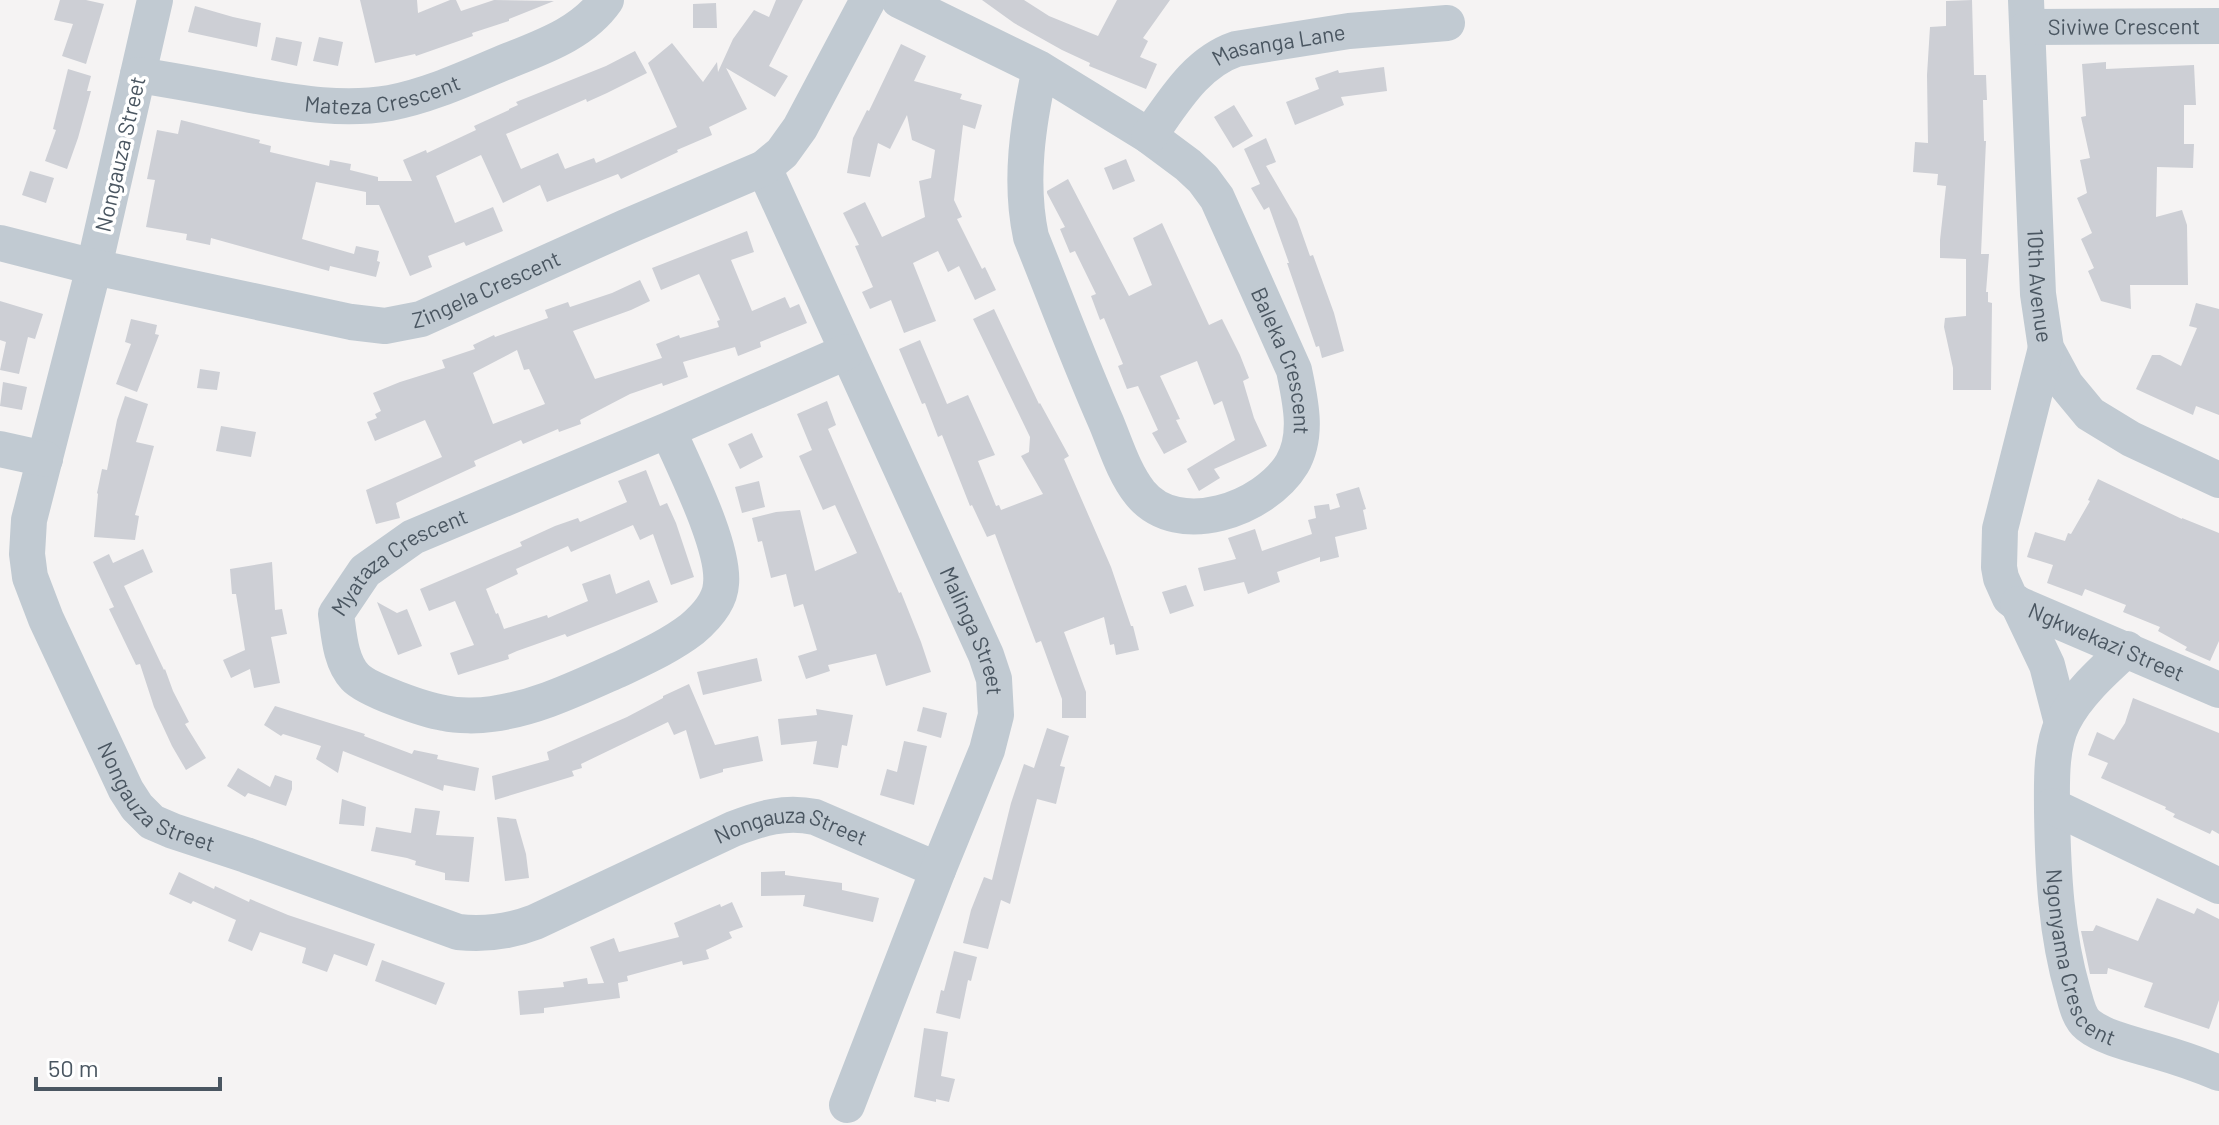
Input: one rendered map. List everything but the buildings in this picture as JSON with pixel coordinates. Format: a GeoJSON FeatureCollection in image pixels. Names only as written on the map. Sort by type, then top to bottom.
{"type":"FeatureCollection","features":[{"type":"Feature","properties":{"kind":"street","name":"Nongauza Street"},"geometry":{"type":"LineString","coordinates":[[155,0],[94,267],[29,520],[27,554],[30,577],[46,619],[126,790],[137,807],[152,822],[162,826],[458,932],[480,934],[512,930],[535,922],[733,829],[758,819],[781,815],[815,817],[938,870]]}},
{"type":"Feature","properties":{"kind":"street","name":"Mateza Crescent"},"geometry":{"type":"LineString","coordinates":[[138,75],[315,106],[352,107],[389,103],[423,95],[576,30],[606,0]]}},
{"type":"Feature","properties":{"kind":"street","name":"Zingela Crescent"},"geometry":{"type":"LineString","coordinates":[[0,243],[94,267],[351,322],[385,326],[421,319],[764,168],[782,153],[800,128],[868,0]]}},
{"type":"Feature","properties":{"kind":"street","name":"Baleka Crescent"},"geometry":{"type":"LineString","coordinates":[[899,0],[1040,69],[1149,136],[1188,165],[1217,198],[1294,370],[1300,398],[1301,437],[1293,463],[1275,485],[1255,498],[1219,514],[1197,517],[1166,512],[1142,496],[1129,476],[1031,237],[1027,217],[1026,147],[1040,69]]}},
{"type":"Feature","properties":{"kind":"street","name":"Siviwe Crescent"},"geometry":{"type":"LineString","coordinates":[[2027,14],[2219,26]]}},
{"type":"Feature","properties":{"kind":"street","name":"10th Avenue"},"geometry":{"type":"LineString","coordinates":[[2027,14],[2038,294],[2046,348],[2066,385],[2090,414],[2131,439],[2219,480]]}},
{"type":"Feature","properties":{"kind":"street","name":"Masanga Lane"},"geometry":{"type":"LineString","coordinates":[[1149,136],[1186,85],[1223,53],[1349,31],[1447,23]]}},
{"type":"Feature","properties":{"kind":"street","name":"Malinga Street"},"geometry":{"type":"LineString","coordinates":[[764,168],[986,655],[994,679],[996,715],[987,750],[847,1105]]}},
{"type":"Feature","properties":{"kind":"street","name":"Ngkwekazi Street"},"geometry":{"type":"LineString","coordinates":[[2046,348],[2000,529],[1999,567],[2010,598],[2219,690]]}},
{"type":"Feature","properties":{"kind":"street","name":"Myataza Crescent"},"geometry":{"type":"LineString","coordinates":[[668,430],[709,528],[719,562],[721,584],[718,598],[694,627],[651,654],[546,701],[519,710],[488,715],[445,714],[368,687],[354,677],[342,652],[336,614],[365,571],[413,537],[846,352]]}},
{"type":"Feature","properties":{"kind":"street"},"geometry":{"type":"LineString","coordinates":[[0,449],[45,459]]}},
{"type":"Feature","properties":{"kind":"street"},"geometry":{"type":"LineString","coordinates":[[2018,604],[2040,645],[2062,723]]}},
{"type":"Feature","properties":{"kind":"street"},"geometry":{"type":"LineString","coordinates":[[2062,723],[2101,673],[2127,649]]}},
{"type":"Feature","properties":{"kind":"street","name":"Ngonyama Crescent"},"geometry":{"type":"LineString","coordinates":[[2062,723],[2055,748],[2052,806],[2056,893],[2065,965],[2080,1015],[2086,1024],[2098,1031],[2219,1073]]}},
{"type":"Feature","properties":{"kind":"street"},"geometry":{"type":"LineString","coordinates":[[2052,806],[2219,886]]}}]}
